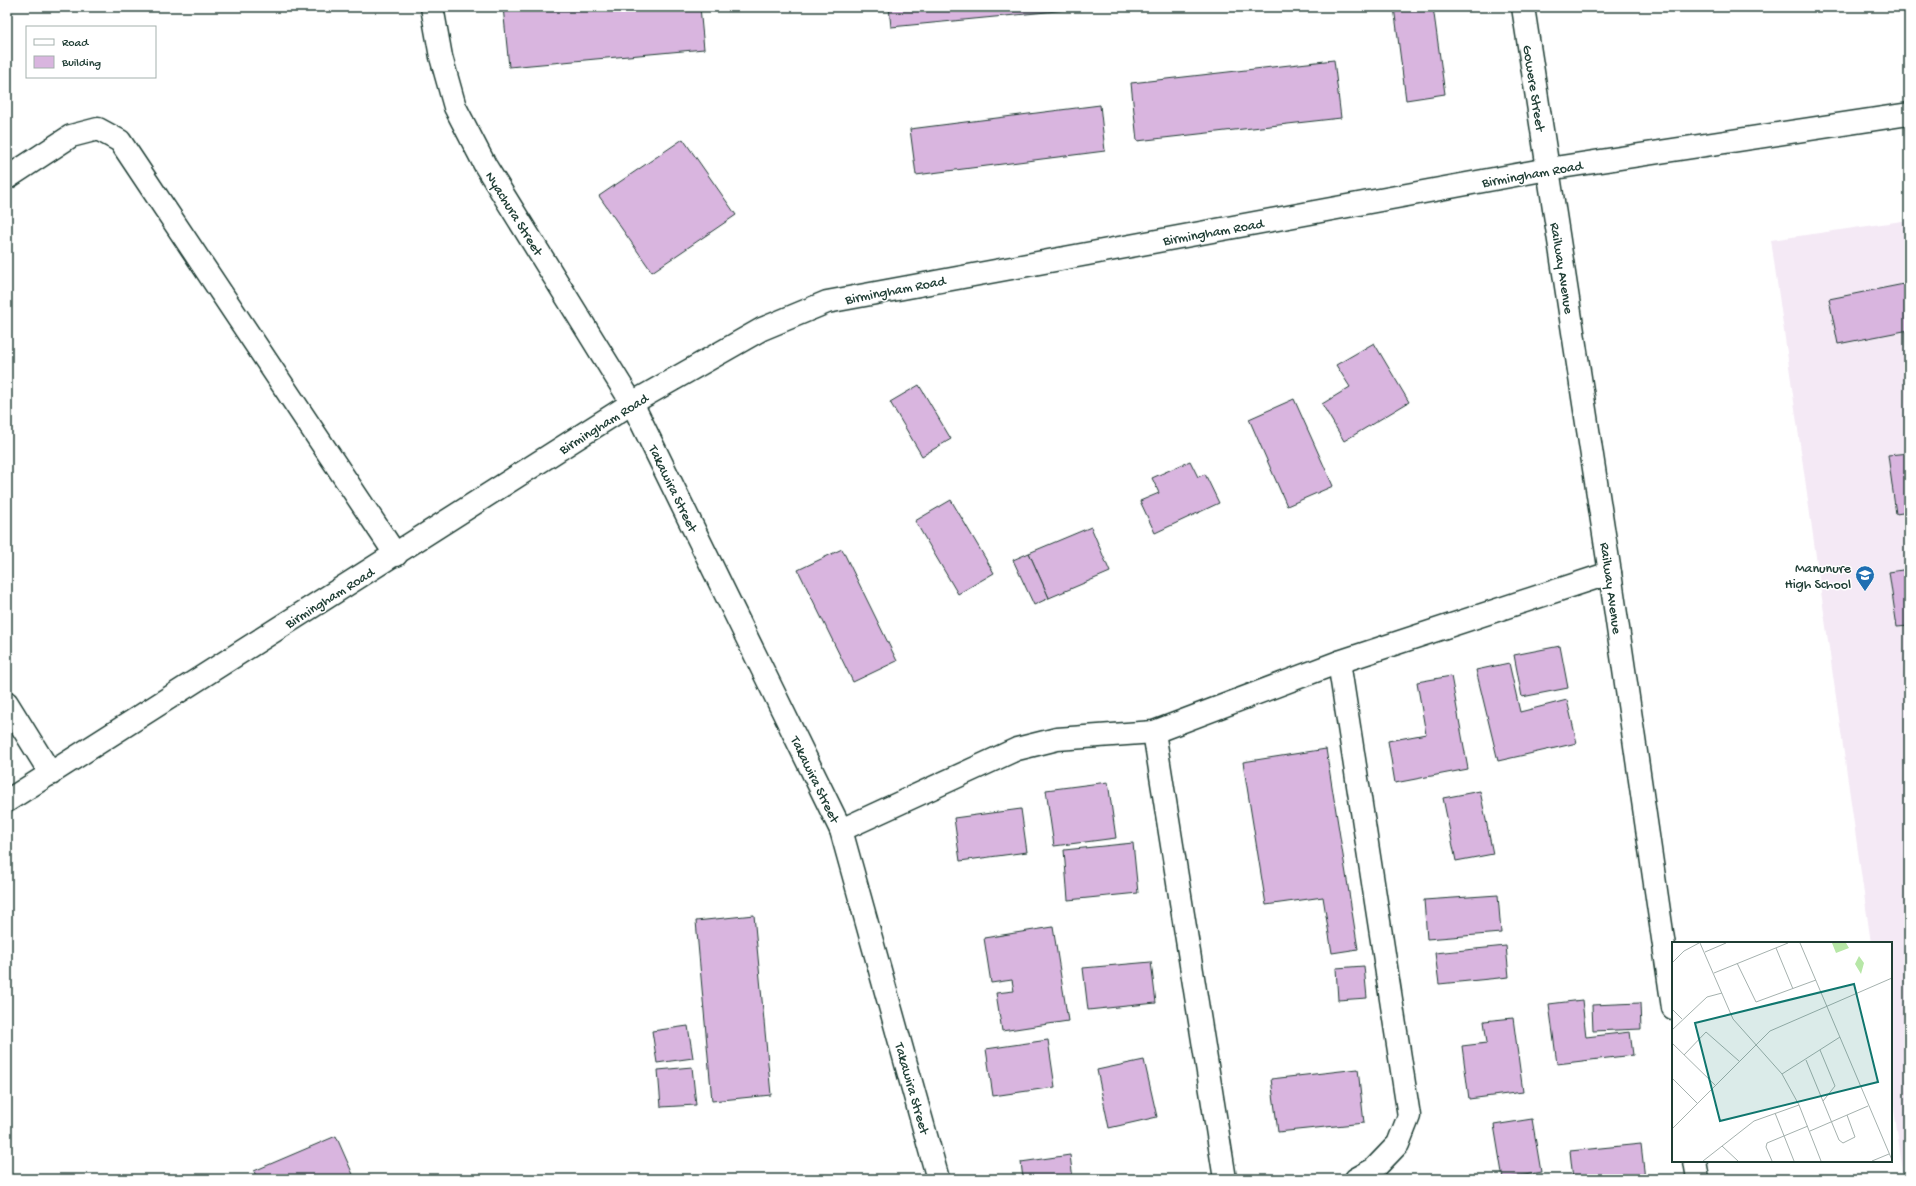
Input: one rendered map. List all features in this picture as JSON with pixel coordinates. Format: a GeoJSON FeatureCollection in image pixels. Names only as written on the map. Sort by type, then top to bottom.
{"type":"FeatureCollection","features":[{"type":"Feature","properties":{"kind":"street","name":"Nyachura Street"},"geometry":{"type":"LineString","coordinates":[[432,7],[440,57],[455,107],[485,164],[632,404]]}},
{"type":"Feature","properties":{"kind":"street","name":"Gowere Street"},"geometry":{"type":"LineString","coordinates":[[1523,7],[1548,170]]}},
{"type":"Feature","properties":{"kind":"street","name":"Birmingham Road"},"geometry":{"type":"LineString","coordinates":[[7,801],[632,404],[762,329],[827,302],[1548,170],[1909,114]]}},
{"type":"Feature","properties":{"kind":"street"},"geometry":{"type":"LineString","coordinates":[[7,178],[72,136],[98,129],[120,141],[396,554]]}},
{"type":"Feature","properties":{"kind":"street","name":"Railway Avenue"},"geometry":{"type":"LineString","coordinates":[[1548,170],[1610,573],[1672,1001]]}},
{"type":"Feature","properties":{"kind":"street","name":"Takawira Street"},"geometry":{"type":"LineString","coordinates":[[632,404],[841,830],[938,1179]]}},
{"type":"Feature","properties":{"kind":"street"},"geometry":{"type":"LineString","coordinates":[[841,830],[1017,749],[1057,739],[1154,732],[1339,662],[1610,573]]}},
{"type":"Feature","properties":{"kind":"street"},"geometry":{"type":"LineString","coordinates":[[1339,662],[1409,1116],[1398,1144],[1374,1169],[1356,1179]]}},
{"type":"Feature","properties":{"kind":"street"},"geometry":{"type":"LineString","coordinates":[[7,703],[51,774]]}},
{"type":"Feature","properties":{"kind":"street"},"geometry":{"type":"LineString","coordinates":[[1154,732],[1225,1179]]}},
{"type":"Feature","properties":{"kind":"street"},"geometry":{"type":"LineString","coordinates":[[1695,1162],[1698,1179]]}},
{"type":"Feature","properties":{"kind":"shaded area","name":"Manunure High School"},"geometry":{"type":"Polygon","coordinates":[[[1909,220],[1909,1179],[1904,1179],[1892,1095],[1892,942],[1871,942],[1771,240],[1909,220]]]}},
{"type":"Feature","properties":{"kind":"building"},"geometry":{"type":"Polygon","coordinates":[[[503,7],[700,7],[704,49],[509,67],[503,7]]]}},
{"type":"Feature","properties":{"kind":"building"},"geometry":{"type":"Polygon","coordinates":[[[889,7],[1088,7],[1088,8],[891,27],[889,7]]]}},
{"type":"Feature","properties":{"kind":"building"},"geometry":{"type":"Polygon","coordinates":[[[1394,7],[1433,7],[1445,94],[1406,100],[1394,7]]]}},
{"type":"Feature","properties":{"kind":"building"},"geometry":{"type":"Polygon","coordinates":[[[1334,60],[1341,118],[1137,141],[1131,83],[1334,60]]]}},
{"type":"Feature","properties":{"kind":"building"},"geometry":{"type":"Polygon","coordinates":[[[1100,105],[1105,151],[916,175],[910,129],[1100,105]]]}},
{"type":"Feature","properties":{"kind":"building"},"geometry":{"type":"Polygon","coordinates":[[[683,139],[736,215],[652,272],[599,196],[683,139]]]}},
{"type":"Feature","properties":{"kind":"building"},"geometry":{"type":"Polygon","coordinates":[[[1909,283],[1909,330],[1838,344],[1829,299],[1909,283]]]}},
{"type":"Feature","properties":{"kind":"building"},"geometry":{"type":"Polygon","coordinates":[[[1374,343],[1409,402],[1344,441],[1322,404],[1350,387],[1336,365],[1374,343]]]}},
{"type":"Feature","properties":{"kind":"building"},"geometry":{"type":"Polygon","coordinates":[[[919,385],[951,439],[922,456],[890,402],[919,385]]]}},
{"type":"Feature","properties":{"kind":"building"},"geometry":{"type":"Polygon","coordinates":[[[1294,399],[1333,486],[1287,506],[1249,419],[1294,399]]]}},
{"type":"Feature","properties":{"kind":"building"},"geometry":{"type":"Polygon","coordinates":[[[1909,453],[1909,512],[1896,514],[1888,455],[1909,453]]]}},
{"type":"Feature","properties":{"kind":"building"},"geometry":{"type":"Polygon","coordinates":[[[1190,461],[1198,477],[1205,474],[1219,503],[1155,533],[1140,501],[1159,493],[1152,478],[1190,461]]]}},
{"type":"Feature","properties":{"kind":"building"},"geometry":{"type":"Polygon","coordinates":[[[951,500],[994,573],[958,594],[915,521],[951,500]]]}},
{"type":"Feature","properties":{"kind":"building"},"geometry":{"type":"Polygon","coordinates":[[[1091,527],[1110,572],[1049,598],[1029,553],[1091,527]]]}},
{"type":"Feature","properties":{"kind":"building"},"geometry":{"type":"Polygon","coordinates":[[[842,549],[897,661],[853,682],[798,570],[842,549]]]}},
{"type":"Feature","properties":{"kind":"building"},"geometry":{"type":"Polygon","coordinates":[[[1029,553],[1049,598],[1034,605],[1013,560],[1029,553]]]}},
{"type":"Feature","properties":{"kind":"building"},"geometry":{"type":"Polygon","coordinates":[[[1909,569],[1909,626],[1897,627],[1889,572],[1909,569]]]}},
{"type":"Feature","properties":{"kind":"building"},"geometry":{"type":"Polygon","coordinates":[[[1560,646],[1568,688],[1522,697],[1514,655],[1560,646]]]}},
{"type":"Feature","properties":{"kind":"building"},"geometry":{"type":"Polygon","coordinates":[[[1509,663],[1520,712],[1567,700],[1577,743],[1498,761],[1476,670],[1509,663]]]}},
{"type":"Feature","properties":{"kind":"building"},"geometry":{"type":"Polygon","coordinates":[[[1451,676],[1468,769],[1395,783],[1388,741],[1426,734],[1417,682],[1451,676]]]}},
{"type":"Feature","properties":{"kind":"building"},"geometry":{"type":"Polygon","coordinates":[[[1326,749],[1358,949],[1332,953],[1323,897],[1266,905],[1243,762],[1326,749]]]}},
{"type":"Feature","properties":{"kind":"building"},"geometry":{"type":"Polygon","coordinates":[[[1108,782],[1116,838],[1054,846],[1046,790],[1108,782]]]}},
{"type":"Feature","properties":{"kind":"building"},"geometry":{"type":"Polygon","coordinates":[[[1480,791],[1493,854],[1456,861],[1443,798],[1480,791]]]}},
{"type":"Feature","properties":{"kind":"building"},"geometry":{"type":"Polygon","coordinates":[[[1021,809],[1027,852],[960,861],[954,818],[1021,809]]]}},
{"type":"Feature","properties":{"kind":"building"},"geometry":{"type":"Polygon","coordinates":[[[1133,843],[1138,893],[1068,900],[1064,850],[1133,843]]]}},
{"type":"Feature","properties":{"kind":"building"},"geometry":{"type":"Polygon","coordinates":[[[1498,895],[1501,933],[1427,939],[1424,900],[1498,895]]]}},
{"type":"Feature","properties":{"kind":"building"},"geometry":{"type":"Polygon","coordinates":[[[754,915],[771,1095],[712,1101],[696,921],[754,915]]]}},
{"type":"Feature","properties":{"kind":"building"},"geometry":{"type":"Polygon","coordinates":[[[1053,927],[1068,1021],[1002,1031],[996,993],[1014,991],[1012,980],[991,983],[984,938],[1053,927]]]}},
{"type":"Feature","properties":{"kind":"building"},"geometry":{"type":"Polygon","coordinates":[[[1506,946],[1509,977],[1439,984],[1435,953],[1506,946]]]}},
{"type":"Feature","properties":{"kind":"building"},"geometry":{"type":"Polygon","coordinates":[[[1151,962],[1156,1003],[1088,1010],[1083,968],[1151,962]]]}},
{"type":"Feature","properties":{"kind":"building"},"geometry":{"type":"Polygon","coordinates":[[[1364,966],[1367,998],[1338,1000],[1336,968],[1364,966]]]}},
{"type":"Feature","properties":{"kind":"building"},"geometry":{"type":"Polygon","coordinates":[[[1582,1000],[1586,1037],[1630,1032],[1633,1055],[1557,1064],[1549,1004],[1582,1000]]]}},
{"type":"Feature","properties":{"kind":"building"},"geometry":{"type":"Polygon","coordinates":[[[1640,1003],[1641,1029],[1593,1031],[1592,1005],[1640,1003]]]}},
{"type":"Feature","properties":{"kind":"building"},"geometry":{"type":"Polygon","coordinates":[[[1513,1018],[1523,1092],[1469,1099],[1462,1046],[1487,1043],[1484,1021],[1513,1018]]]}},
{"type":"Feature","properties":{"kind":"building"},"geometry":{"type":"Polygon","coordinates":[[[688,1026],[693,1058],[657,1063],[652,1031],[688,1026]]]}},
{"type":"Feature","properties":{"kind":"building"},"geometry":{"type":"Polygon","coordinates":[[[1048,1040],[1055,1087],[993,1096],[986,1049],[1048,1040]]]}},
{"type":"Feature","properties":{"kind":"building"},"geometry":{"type":"Polygon","coordinates":[[[1144,1060],[1157,1117],[1109,1128],[1097,1070],[1144,1060]]]}},
{"type":"Feature","properties":{"kind":"building"},"geometry":{"type":"Polygon","coordinates":[[[692,1067],[696,1105],[661,1107],[658,1070],[692,1067]]]}},
{"type":"Feature","properties":{"kind":"building"},"geometry":{"type":"Polygon","coordinates":[[[1358,1069],[1364,1123],[1278,1132],[1271,1079],[1358,1069]]]}},
{"type":"Feature","properties":{"kind":"building"},"geometry":{"type":"Polygon","coordinates":[[[1532,1119],[1541,1172],[1503,1179],[1494,1125],[1532,1119]]]}},
{"type":"Feature","properties":{"kind":"building"},"geometry":{"type":"Polygon","coordinates":[[[336,1136],[355,1179],[257,1179],[254,1171],[336,1136]]]}},
{"type":"Feature","properties":{"kind":"building"},"geometry":{"type":"Polygon","coordinates":[[[1641,1144],[1645,1179],[1573,1179],[1570,1151],[1641,1144]]]}},
{"type":"Feature","properties":{"kind":"building"},"geometry":{"type":"Polygon","coordinates":[[[1070,1155],[1073,1179],[1023,1179],[1021,1162],[1070,1155]]]}},
{"type":"Feature","properties":{"kind":"place","name":"Manunure High School"},"geometry":{"type":"Point","coordinates":[1865,592]}}]}
